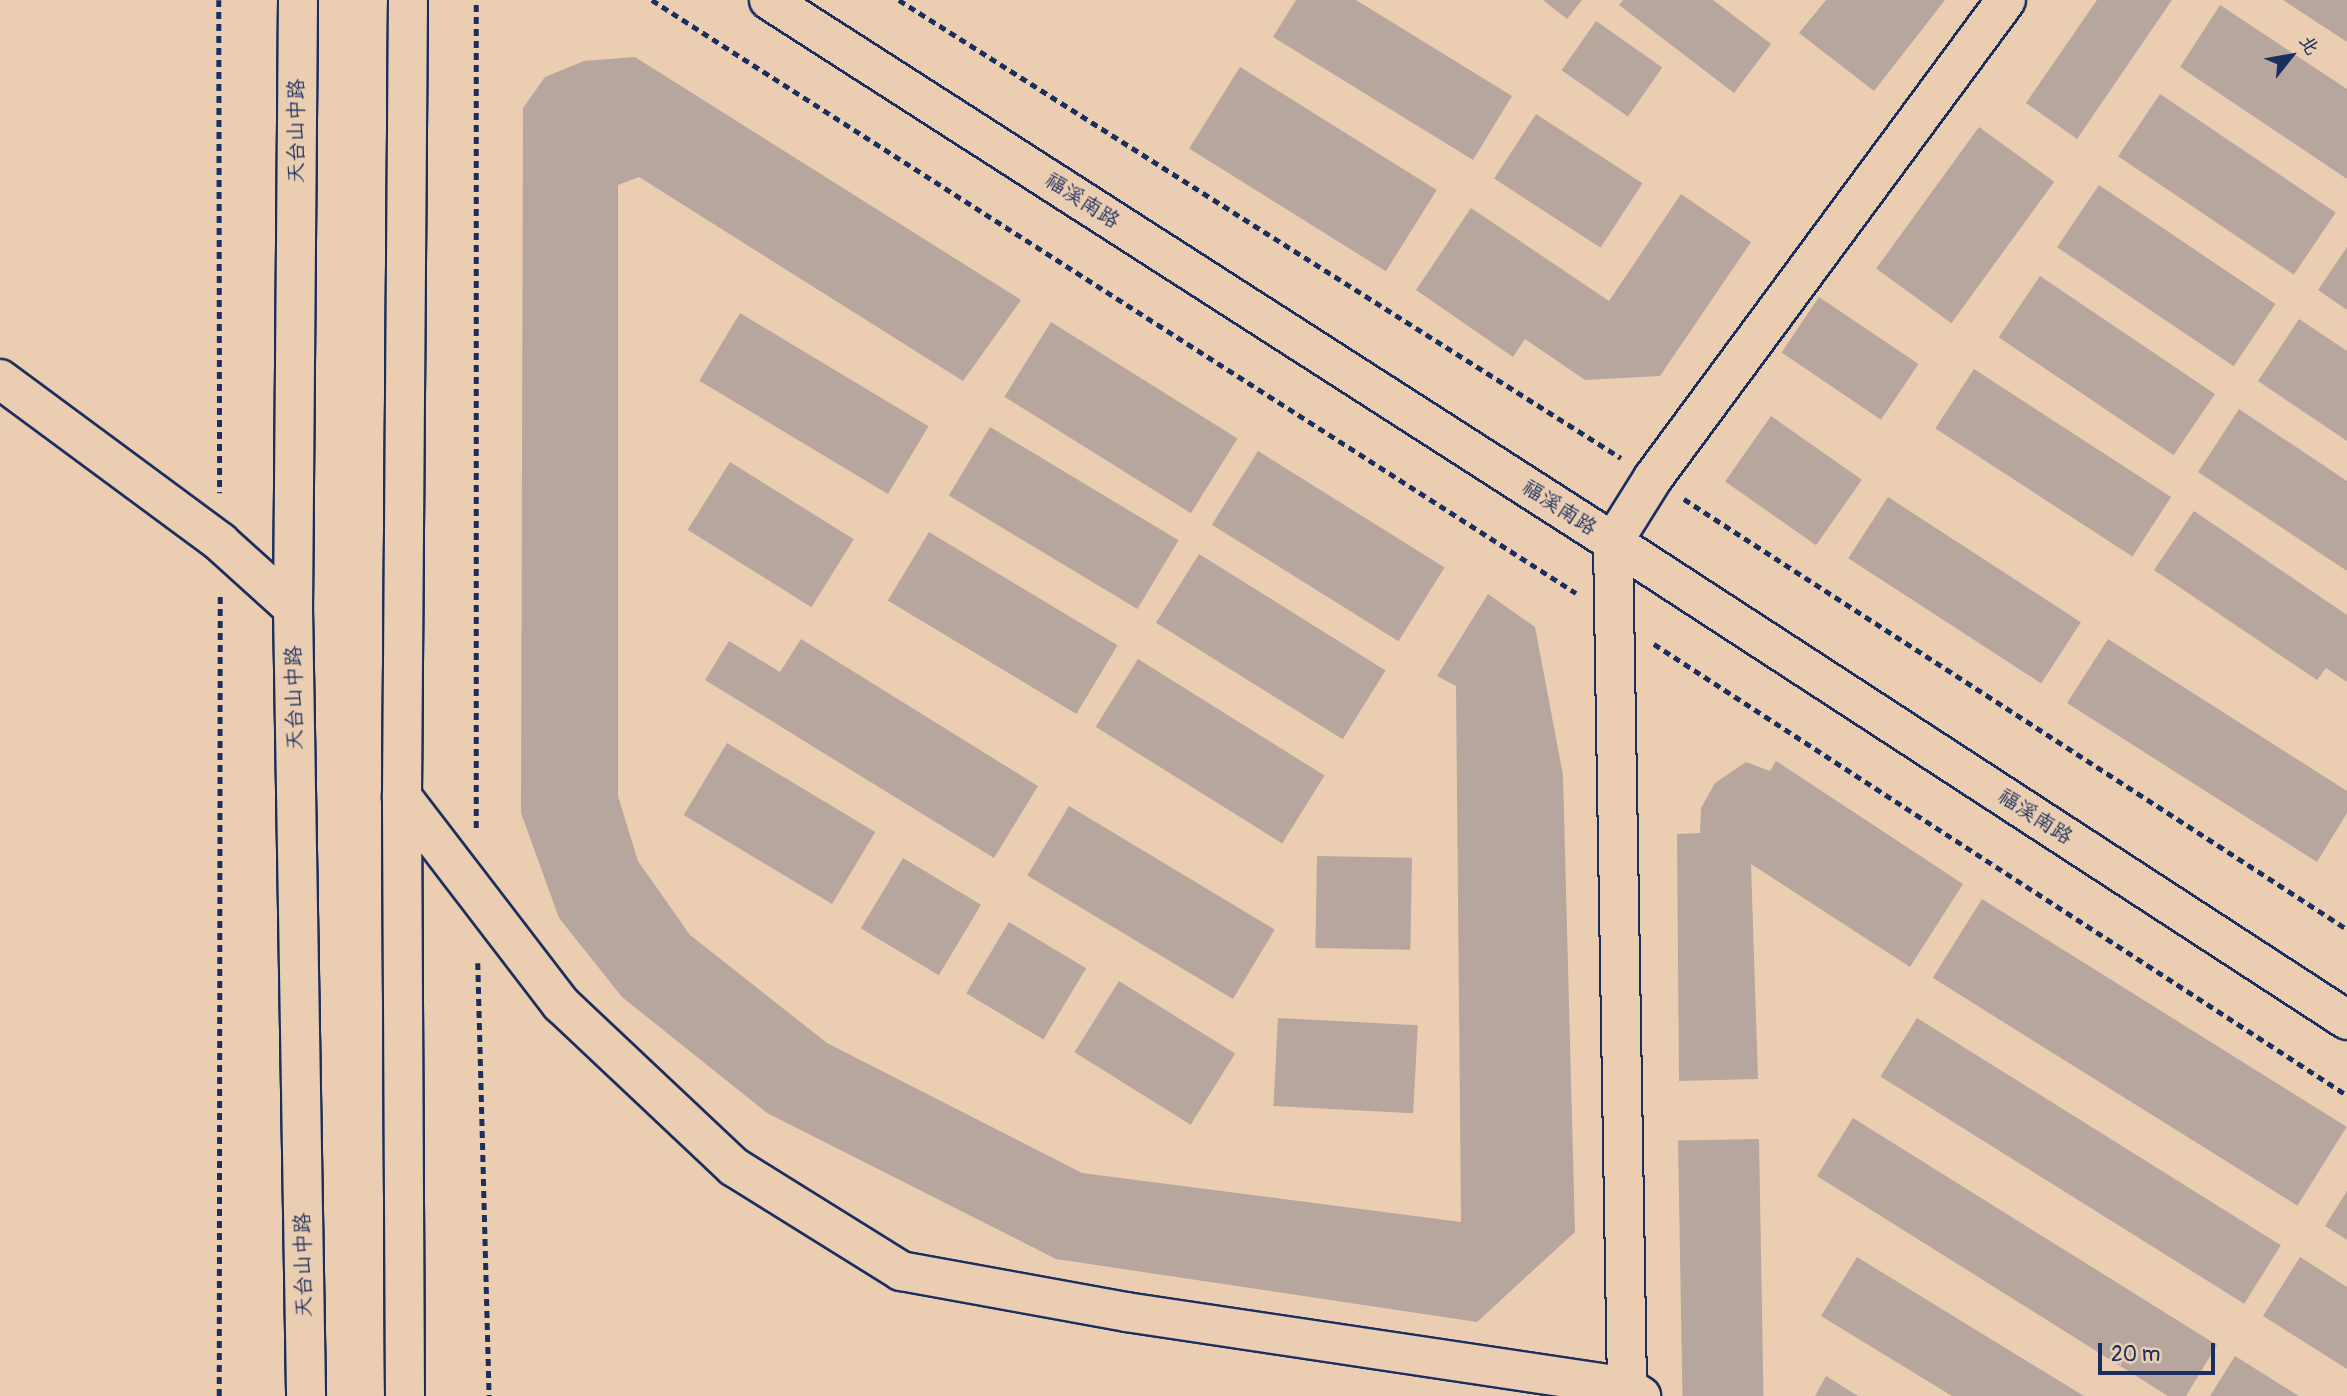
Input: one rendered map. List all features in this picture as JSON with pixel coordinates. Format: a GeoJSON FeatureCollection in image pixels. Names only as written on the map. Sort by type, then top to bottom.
{"type":"FeatureCollection","features":[{"type":"Feature","properties":{"kind":"main road","name":"天台山中路"},"geometry":{"type":"LineString","coordinates":[[298,0],[293,608],[306,1396]]}},
{"type":"Feature","properties":{"kind":"main road"},"geometry":{"type":"LineString","coordinates":[[405,1396],[402,797],[408,0]]}},
{"type":"Feature","properties":{"kind":"main road","name":"福溪南路"},"geometry":{"type":"LineString","coordinates":[[769,0],[1612,542],[2347,1020]]}},
{"type":"Feature","properties":{"kind":"main road"},"geometry":{"type":"LineString","coordinates":[[402,797],[561,1004],[734,1167],[901,1271],[1126,1312],[1634,1391],[1612,542],[1653,478],[2006,0]]}},
{"type":"Feature","properties":{"kind":"main road"},"geometry":{"type":"LineString","coordinates":[[0,379],[220,542],[293,608]]}},
{"type":"Feature","properties":{"kind":"path"},"geometry":{"type":"LineString","coordinates":[[219,0],[219,1396]]}},
{"type":"Feature","properties":{"kind":"path"},"geometry":{"type":"LineString","coordinates":[[476,0],[476,894],[489,1396]]}},
{"type":"Feature","properties":{"kind":"path"},"geometry":{"type":"LineString","coordinates":[[652,0],[1612,617],[2347,1095]]}},
{"type":"Feature","properties":{"kind":"building"},"geometry":{"type":"Polygon","coordinates":[[[1296,0],[1356,0],[1512,96],[1473,160],[1273,37],[1296,0]]]}},
{"type":"Feature","properties":{"kind":"building"},"geometry":{"type":"Polygon","coordinates":[[[1543,0],[1582,0],[1567,19],[1543,0]]]}},
{"type":"Feature","properties":{"kind":"building"},"geometry":{"type":"Polygon","coordinates":[[[1623,0],[1713,0],[1771,44],[1734,93],[1619,5],[1623,0]]]}},
{"type":"Feature","properties":{"kind":"building"},"geometry":{"type":"Polygon","coordinates":[[[1826,0],[1945,0],[1874,91],[1799,33],[1826,0]]]}},
{"type":"Feature","properties":{"kind":"building"},"geometry":{"type":"Polygon","coordinates":[[[2097,0],[2172,0],[2077,139],[2026,103],[2097,0]]]}},
{"type":"Feature","properties":{"kind":"building"},"geometry":{"type":"Polygon","coordinates":[[[2283,0],[2347,0],[2347,42],[2283,0]]]}},
{"type":"Feature","properties":{"kind":"building"},"geometry":{"type":"Polygon","coordinates":[[[2220,5],[2347,89],[2347,179],[2180,67],[2220,5]]]}},
{"type":"Feature","properties":{"kind":"building"},"geometry":{"type":"Polygon","coordinates":[[[1596,21],[1662,67],[1628,117],[1562,70],[1596,21]]]}},
{"type":"Feature","properties":{"kind":"building"},"geometry":{"type":"Polygon","coordinates":[[[635,57],[1021,300],[963,381],[639,177],[618,185],[618,796],[638,861],[690,935],[827,1043],[1082,1173],[1461,1222],[1456,686],[1437,676],[1488,594],[1535,627],[1563,775],[1575,1232],[1477,1322],[1056,1259],[767,1113],[622,997],[559,918],[521,813],[523,108],[545,77],[584,61],[635,57]]]}},
{"type":"Feature","properties":{"kind":"building"},"geometry":{"type":"Polygon","coordinates":[[[1240,67],[1437,190],[1386,271],[1189,148],[1240,67]]]}},
{"type":"Feature","properties":{"kind":"building"},"geometry":{"type":"Polygon","coordinates":[[[2160,94],[2336,213],[2294,275],[2118,156],[2160,94]]]}},
{"type":"Feature","properties":{"kind":"building"},"geometry":{"type":"Polygon","coordinates":[[[1536,114],[1643,183],[1601,248],[1494,179],[1536,114]]]}},
{"type":"Feature","properties":{"kind":"building"},"geometry":{"type":"Polygon","coordinates":[[[1979,127],[2054,182],[1951,323],[1876,269],[1979,127]]]}},
{"type":"Feature","properties":{"kind":"building"},"geometry":{"type":"Polygon","coordinates":[[[2099,185],[2276,304],[2234,366],[2057,247],[2099,185]]]}},
{"type":"Feature","properties":{"kind":"building"},"geometry":{"type":"Polygon","coordinates":[[[1681,194],[1751,242],[1660,376],[1585,380],[1525,339],[1513,357],[1416,290],[1471,208],[1609,301],[1681,194]]]}},
{"type":"Feature","properties":{"kind":"building"},"geometry":{"type":"Polygon","coordinates":[[[2347,247],[2347,310],[2318,290],[2347,247]]]}},
{"type":"Feature","properties":{"kind":"building"},"geometry":{"type":"Polygon","coordinates":[[[2040,276],[2215,394],[2174,455],[1999,337],[2040,276]]]}},
{"type":"Feature","properties":{"kind":"building"},"geometry":{"type":"Polygon","coordinates":[[[1819,297],[1918,364],[1881,420],[1782,353],[1819,297]]]}},
{"type":"Feature","properties":{"kind":"building"},"geometry":{"type":"Polygon","coordinates":[[[740,313],[929,426],[888,494],[699,381],[740,313]]]}},
{"type":"Feature","properties":{"kind":"building"},"geometry":{"type":"Polygon","coordinates":[[[2299,319],[2347,351],[2347,441],[2258,381],[2299,319]]]}},
{"type":"Feature","properties":{"kind":"building"},"geometry":{"type":"Polygon","coordinates":[[[1051,322],[1238,439],[1191,513],[1004,397],[1051,322]]]}},
{"type":"Feature","properties":{"kind":"building"},"geometry":{"type":"Polygon","coordinates":[[[1974,369],[2171,497],[2132,557],[1935,429],[1974,369]]]}},
{"type":"Feature","properties":{"kind":"building"},"geometry":{"type":"Polygon","coordinates":[[[2239,409],[2347,481],[2347,571],[2198,472],[2239,409]]]}},
{"type":"Feature","properties":{"kind":"building"},"geometry":{"type":"Polygon","coordinates":[[[1771,416],[1862,480],[1816,545],[1725,482],[1771,416]]]}},
{"type":"Feature","properties":{"kind":"building"},"geometry":{"type":"Polygon","coordinates":[[[990,427],[1179,540],[1137,609],[949,496],[990,427]]]}},
{"type":"Feature","properties":{"kind":"building"},"geometry":{"type":"Polygon","coordinates":[[[1258,451],[1445,568],[1398,641],[1212,525],[1258,451]]]}},
{"type":"Feature","properties":{"kind":"building"},"geometry":{"type":"Polygon","coordinates":[[[730,462],[854,539],[811,607],[688,530],[730,462]]]}},
{"type":"Feature","properties":{"kind":"building"},"geometry":{"type":"Polygon","coordinates":[[[1888,497],[2081,622],[2041,683],[1848,558],[1888,497]]]}},
{"type":"Feature","properties":{"kind":"building"},"geometry":{"type":"Polygon","coordinates":[[[2194,511],[2347,615],[2347,682],[2326,668],[2317,680],[2154,570],[2194,511]]]}},
{"type":"Feature","properties":{"kind":"building"},"geometry":{"type":"Polygon","coordinates":[[[929,532],[1118,645],[1076,714],[888,601],[929,532]]]}},
{"type":"Feature","properties":{"kind":"building"},"geometry":{"type":"Polygon","coordinates":[[[1199,554],[1386,671],[1343,739],[1156,623],[1199,554]]]}},
{"type":"Feature","properties":{"kind":"building"},"geometry":{"type":"Polygon","coordinates":[[[801,639],[1038,786],[994,858],[705,680],[729,641],[780,672],[801,639]]]}},
{"type":"Feature","properties":{"kind":"building"},"geometry":{"type":"Polygon","coordinates":[[[2108,639],[2347,791],[2347,813],[2317,862],[2067,703],[2108,639]]]}},
{"type":"Feature","properties":{"kind":"building"},"geometry":{"type":"Polygon","coordinates":[[[1138,659],[1325,776],[1282,843],[1096,727],[1138,659]]]}},
{"type":"Feature","properties":{"kind":"building"},"geometry":{"type":"Polygon","coordinates":[[[727,743],[875,832],[832,904],[684,815],[727,743]]]}},
{"type":"Feature","properties":{"kind":"building"},"geometry":{"type":"Polygon","coordinates":[[[1776,761],[1963,884],[1910,967],[1751,864],[1758,1079],[1679,1081],[1677,834],[1700,833],[1701,808],[1715,783],[1746,762],[1770,771],[1776,761]]]}},
{"type":"Feature","properties":{"kind":"building"},"geometry":{"type":"Polygon","coordinates":[[[1069,806],[1275,930],[1233,999],[1027,875],[1069,806]]]}},
{"type":"Feature","properties":{"kind":"building"},"geometry":{"type":"Polygon","coordinates":[[[1317,856],[1412,858],[1410,950],[1315,948],[1317,856]]]}},
{"type":"Feature","properties":{"kind":"building"},"geometry":{"type":"Polygon","coordinates":[[[903,858],[981,905],[939,975],[861,928],[903,858]]]}},
{"type":"Feature","properties":{"kind":"building"},"geometry":{"type":"Polygon","coordinates":[[[1982,899],[2347,1127],[2297,1206],[1933,978],[1982,899]]]}},
{"type":"Feature","properties":{"kind":"building"},"geometry":{"type":"Polygon","coordinates":[[[1009,922],[1086,968],[1043,1039],[966,993],[1009,922]]]}},
{"type":"Feature","properties":{"kind":"building"},"geometry":{"type":"Polygon","coordinates":[[[1119,981],[1235,1054],[1191,1125],[1074,1052],[1119,981]]]}},
{"type":"Feature","properties":{"kind":"building"},"geometry":{"type":"Polygon","coordinates":[[[1278,1018],[1418,1025],[1413,1113],[1273,1106],[1278,1018]]]}},
{"type":"Feature","properties":{"kind":"building"},"geometry":{"type":"Polygon","coordinates":[[[1917,1018],[2281,1245],[2244,1304],[1880,1077],[1917,1018]]]}},
{"type":"Feature","properties":{"kind":"building"},"geometry":{"type":"Polygon","coordinates":[[[1853,1118],[2217,1345],[2186,1396],[2168,1396],[1817,1176],[1853,1118]]]}},
{"type":"Feature","properties":{"kind":"building"},"geometry":{"type":"Polygon","coordinates":[[[1759,1139],[1763,1396],[1682,1396],[1678,1140],[1759,1139]]]}},
{"type":"Feature","properties":{"kind":"building"},"geometry":{"type":"Polygon","coordinates":[[[2347,1191],[2347,1240],[2325,1226],[2347,1191]]]}},
{"type":"Feature","properties":{"kind":"building"},"geometry":{"type":"Polygon","coordinates":[[[1857,1257],[2084,1396],[1952,1396],[1821,1316],[1857,1257]]]}},
{"type":"Feature","properties":{"kind":"building"},"geometry":{"type":"Polygon","coordinates":[[[2300,1257],[2347,1287],[2347,1369],[2263,1316],[2300,1257]]]}},
{"type":"Feature","properties":{"kind":"building"},"geometry":{"type":"Polygon","coordinates":[[[2235,1356],[2299,1396],[2210,1396],[2235,1356]]]}},
{"type":"Feature","properties":{"kind":"building"},"geometry":{"type":"Polygon","coordinates":[[[1826,1376],[1858,1396],[1815,1396],[1826,1376]]]}}]}
